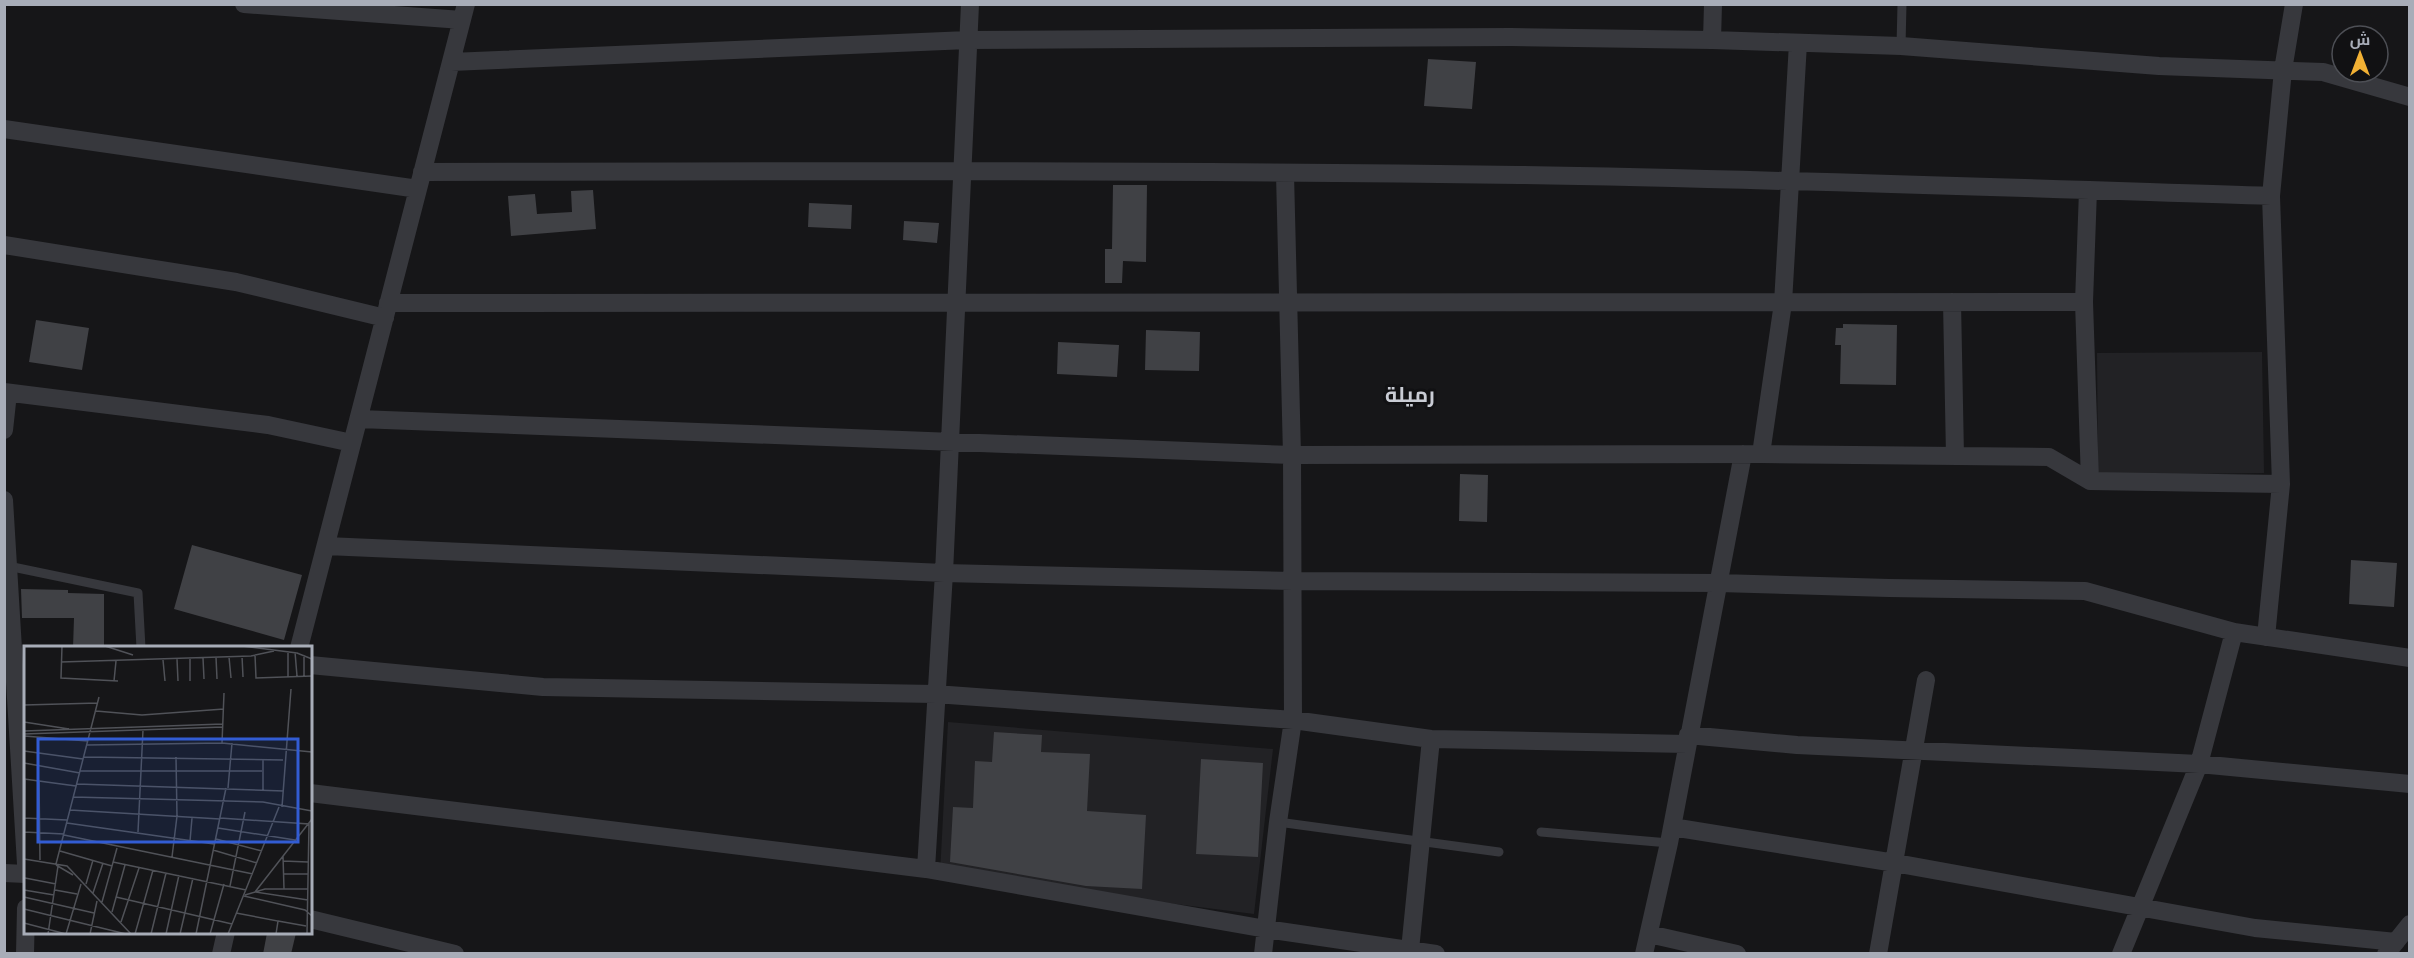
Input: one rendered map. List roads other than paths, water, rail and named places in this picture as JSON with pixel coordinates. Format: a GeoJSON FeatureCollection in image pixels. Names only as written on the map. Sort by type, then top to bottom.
{"type":"FeatureCollection","features":[{"type":"Feature","properties":{"kind":"street"},"geometry":{"type":"LineString","coordinates":[[244,4],[464,12],[300,646]]}},
{"type":"Feature","properties":{"kind":"street"},"geometry":{"type":"LineString","coordinates":[[926,869],[944,573],[970,4]]}},
{"type":"Feature","properties":{"kind":"street"},"geometry":{"type":"LineString","coordinates":[[1712,40],[1713,4]]}},
{"type":"Feature","properties":{"kind":"street"},"geometry":{"type":"LineString","coordinates":[[2266,637],[2281,484],[2271,196],[2283,70],[2294,4]]}},
{"type":"Feature","properties":{"kind":"street"},"geometry":{"type":"LineString","coordinates":[[451,62],[969,40],[1511,38],[1712,40],[1901,46],[2159,66],[2324,72],[2409,97]]}},
{"type":"Feature","properties":{"kind":"street"},"geometry":{"type":"LineString","coordinates":[[1644,954],[1670,835],[1719,583],[1752,454],[1783,303],[1798,43]]}},
{"type":"Feature","properties":{"kind":"street"},"geometry":{"type":"LineString","coordinates":[[4,129],[420,181],[962,171],[1791,181],[2271,196]]}},
{"type":"Feature","properties":{"kind":"street"},"geometry":{"type":"LineString","coordinates":[[1263,954],[1278,822],[1293,720],[1292,455],[1285,174]]}},
{"type":"Feature","properties":{"kind":"street"},"geometry":{"type":"LineString","coordinates":[[2088,190],[2084,302],[2090,482]]}},
{"type":"Feature","properties":{"kind":"street"},"geometry":{"type":"LineString","coordinates":[[4,245],[236,282],[387,311],[957,303],[2084,302]]}},
{"type":"Feature","properties":{"kind":"street"},"geometry":{"type":"LineString","coordinates":[[1952,302],[1955,456]]}},
{"type":"Feature","properties":{"kind":"street"},"geometry":{"type":"LineString","coordinates":[[4,430],[6,392],[268,425],[352,443]]}},
{"type":"Feature","properties":{"kind":"street"},"geometry":{"type":"LineString","coordinates":[[359,419],[1292,455],[1752,454],[2049,457],[2090,482],[2281,484]]}},
{"type":"Feature","properties":{"kind":"street"},"geometry":{"type":"LineString","coordinates":[[4,500],[16,746],[24,840]]}},
{"type":"Feature","properties":{"kind":"street"},"geometry":{"type":"LineString","coordinates":[[326,546],[944,573],[1293,581],[1719,583],[2085,591],[2234,632],[2409,658]]}},
{"type":"Feature","properties":{"kind":"street"},"geometry":{"type":"LineString","coordinates":[[2121,954],[2199,764],[2234,632]]}},
{"type":"Feature","properties":{"kind":"street"},"geometry":{"type":"LineString","coordinates":[[312,665],[543,687],[935,694],[1293,720],[1431,740],[1687,739],[2199,764],[2409,784]]}},
{"type":"Feature","properties":{"kind":"street"},"geometry":{"type":"LineString","coordinates":[[1878,954],[1926,680]]}},
{"type":"Feature","properties":{"kind":"street"},"geometry":{"type":"LineString","coordinates":[[1410,950],[1431,740]]}},
{"type":"Feature","properties":{"kind":"street"},"geometry":{"type":"LineString","coordinates":[[312,793],[926,869],[1266,929],[1436,954]]}},
{"type":"Feature","properties":{"kind":"street"},"geometry":{"type":"LineString","coordinates":[[1670,835],[1895,863],[2255,928],[2391,948],[2409,924]]}},
{"type":"Feature","properties":{"kind":"street"},"geometry":{"type":"LineString","coordinates":[[4,873],[24,874]]}},
{"type":"Feature","properties":{"kind":"street"},"geometry":{"type":"LineString","coordinates":[[312,919],[455,954]]}},
{"type":"Feature","properties":{"kind":"street"},"geometry":{"type":"LineString","coordinates":[[25,934],[25,954]]}},
{"type":"Feature","properties":{"kind":"street"},"geometry":{"type":"LineString","coordinates":[[221,954],[226,934]]}},
{"type":"Feature","properties":{"kind":"street"},"geometry":{"type":"LineString","coordinates":[[1649,934],[1737,954]]}},
{"type":"Feature","properties":{"kind":"lane"},"geometry":{"type":"LineString","coordinates":[[1901,46],[1902,4]]}},
{"type":"Feature","properties":{"kind":"lane"},"geometry":{"type":"LineString","coordinates":[[8,566],[138,593],[141,646]]}},
{"type":"Feature","properties":{"kind":"lane"},"geometry":{"type":"LineString","coordinates":[[1278,822],[1499,852]]}},
{"type":"Feature","properties":{"kind":"lane"},"geometry":{"type":"LineString","coordinates":[[1541,832],[1670,835]]}},
{"type":"Feature","properties":{"kind":"district","name":"رميلة"},"geometry":{"type":"Point","coordinates":[1410,394]}}]}
